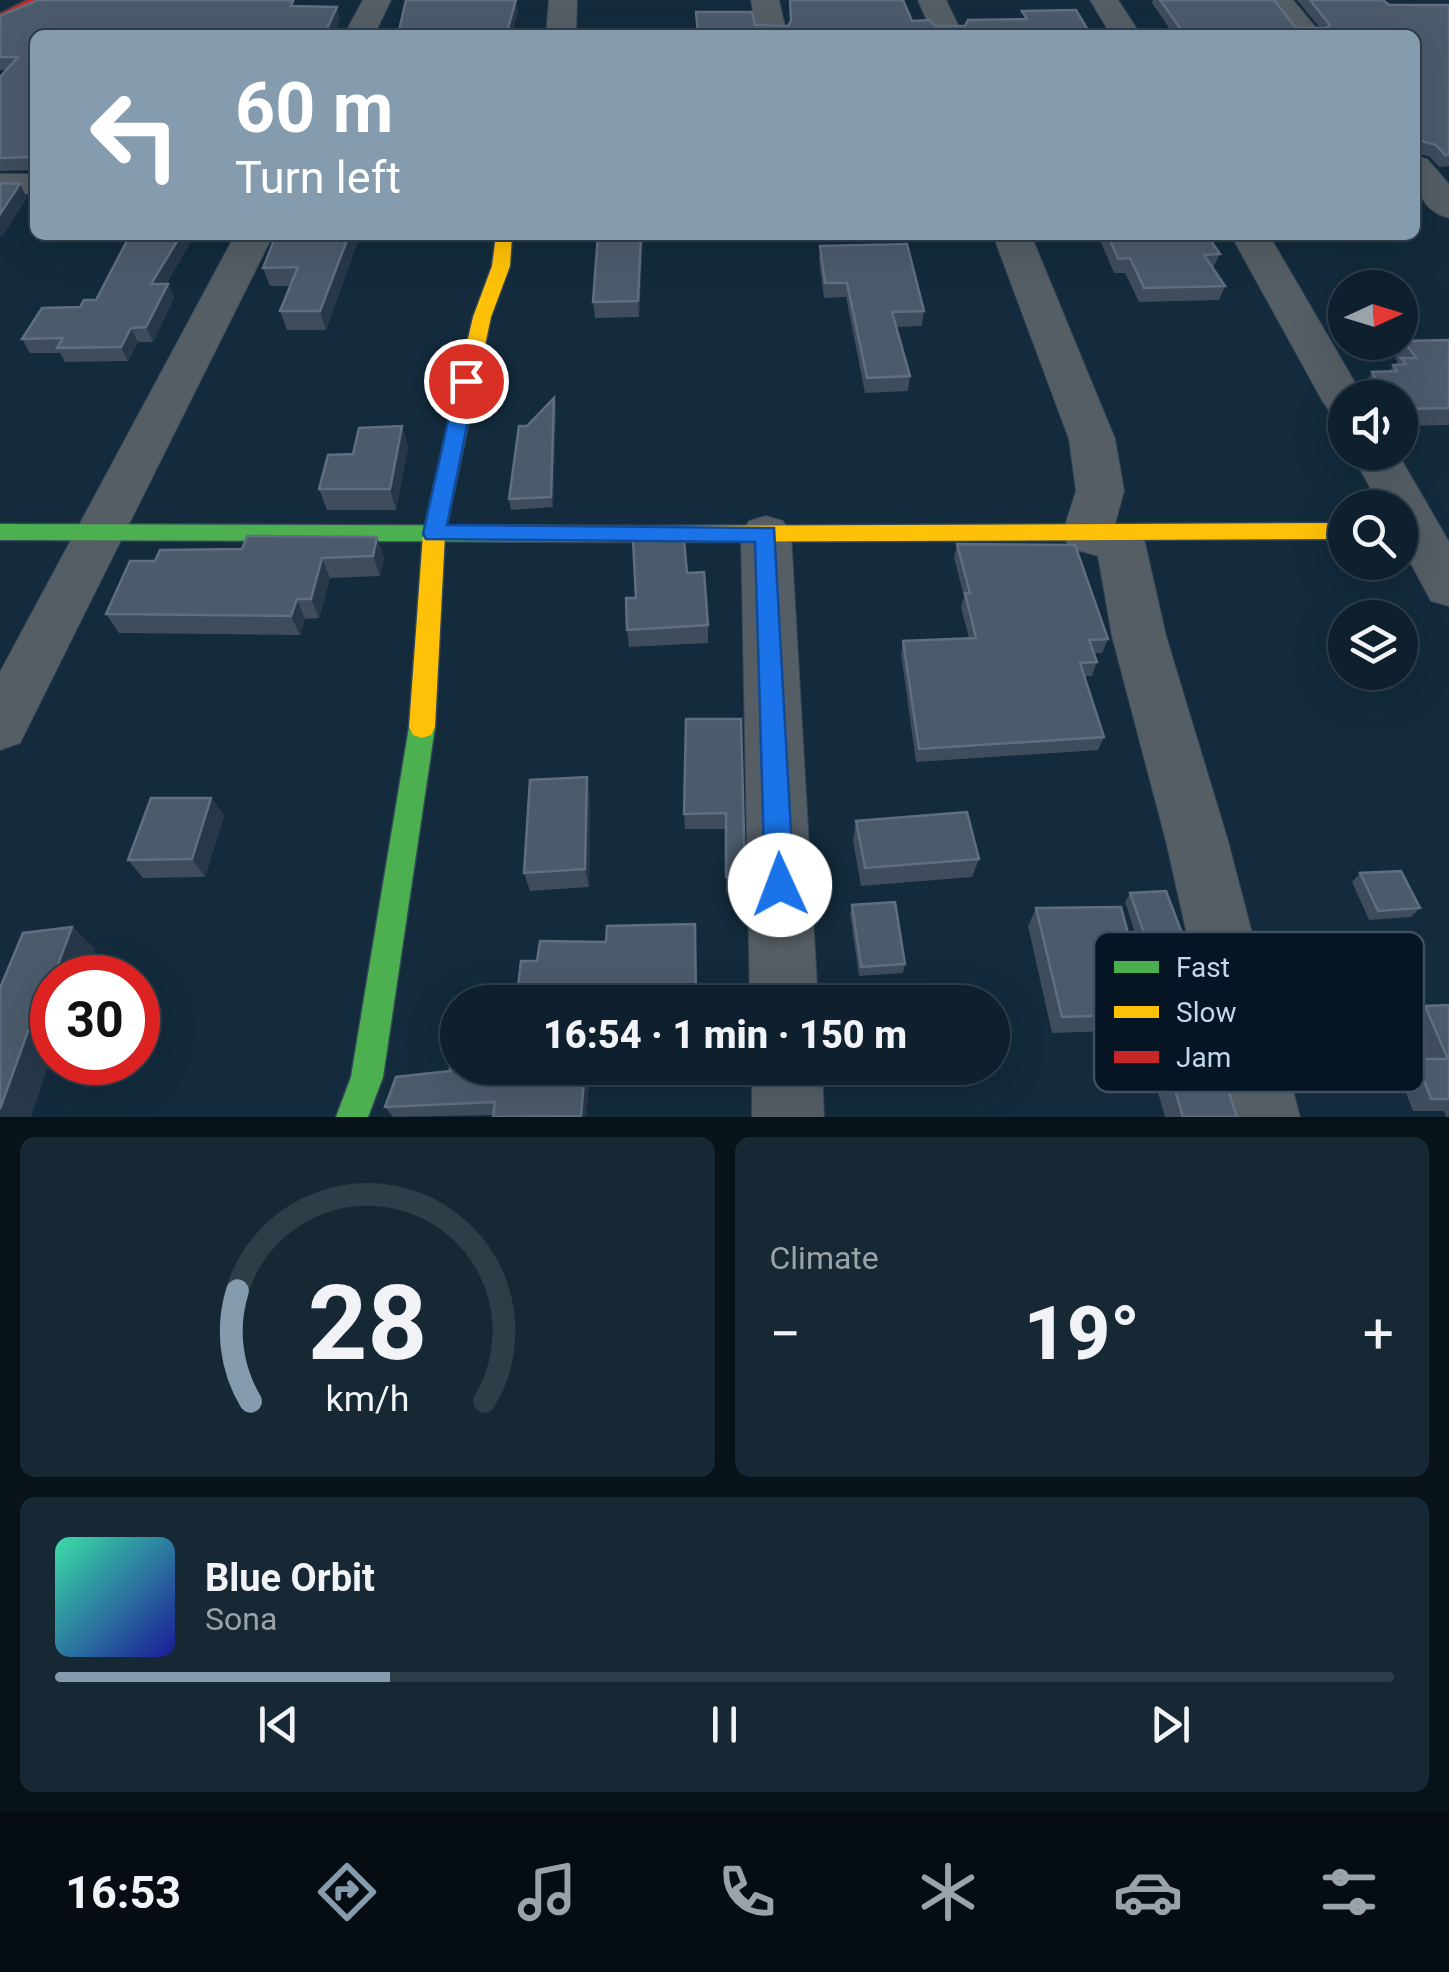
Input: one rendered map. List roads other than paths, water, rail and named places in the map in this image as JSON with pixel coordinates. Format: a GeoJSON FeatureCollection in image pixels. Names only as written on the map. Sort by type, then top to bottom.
{"type":"FeatureCollection","features":[{"type":"Feature","properties":{"kind":"street"},"geometry":{"type":"LineString","coordinates":[[0,19],[38,0]]}},
{"type":"Feature","properties":{"kind":"street"},"geometry":{"type":"LineString","coordinates":[[361,30],[378,0]]}},
{"type":"Feature","properties":{"kind":"street"},"geometry":{"type":"LineString","coordinates":[[561,30],[563,0]]}},
{"type":"Feature","properties":{"kind":"street"},"geometry":{"type":"LineString","coordinates":[[765,0],[771,30]]}},
{"type":"Feature","properties":{"kind":"street"},"geometry":{"type":"LineString","coordinates":[[932,0],[946,30]]}},
{"type":"Feature","properties":{"kind":"street"},"geometry":{"type":"LineString","coordinates":[[1104,0],[1123,30]]}},
{"type":"Feature","properties":{"kind":"street"},"geometry":{"type":"LineString","coordinates":[[1278,0],[1303,30]]}},
{"type":"Feature","properties":{"kind":"street"},"geometry":{"type":"LineString","coordinates":[[1420,172],[1449,208]]}},
{"type":"Feature","properties":{"kind":"street"},"geometry":{"type":"LineString","coordinates":[[0,184],[30,184]]}},
{"type":"Feature","properties":{"kind":"street"},"geometry":{"type":"LineString","coordinates":[[0,726],[251,240]]}},
{"type":"Feature","properties":{"kind":"street"},"geometry":{"type":"LineString","coordinates":[[352,1117],[367,1076],[425,706],[434,534],[482,317],[501,266],[504,240]]}},
{"type":"Feature","properties":{"kind":"street"},"geometry":{"type":"LineString","coordinates":[[1014,240],[1092,439],[1100,491],[1087,535]]}},
{"type":"Feature","properties":{"kind":"street"},"geometry":{"type":"LineString","coordinates":[[1253,240],[1332,380]]}},
{"type":"Feature","properties":{"kind":"street"},"geometry":{"type":"LineString","coordinates":[[1385,470],[1422,531],[1449,587]]}},
{"type":"Feature","properties":{"kind":"street"},"geometry":{"type":"LineString","coordinates":[[0,532],[1087,535],[1328,531]]}},
{"type":"Feature","properties":{"kind":"street"},"geometry":{"type":"LineString","coordinates":[[766,534],[783,985]]}},
{"type":"Feature","properties":{"kind":"street"},"geometry":{"type":"LineString","coordinates":[[1087,535],[1120,543],[1139,636],[1219,932]]}},
{"type":"Feature","properties":{"kind":"street"},"geometry":{"type":"LineString","coordinates":[[787,1085],[788,1117]]}},
{"type":"Feature","properties":{"kind":"street"},"geometry":{"type":"LineString","coordinates":[[1258,1092],[1264,1117]]}}]}
